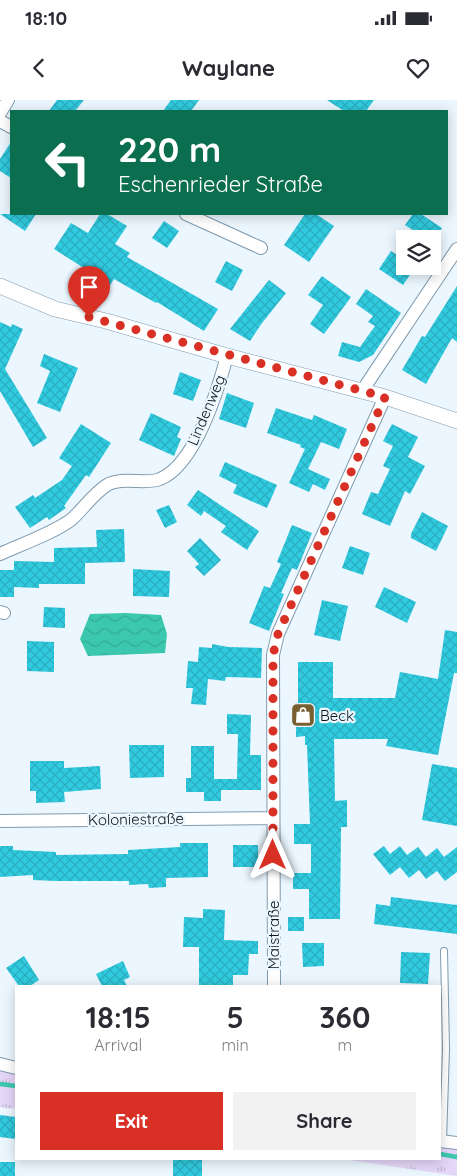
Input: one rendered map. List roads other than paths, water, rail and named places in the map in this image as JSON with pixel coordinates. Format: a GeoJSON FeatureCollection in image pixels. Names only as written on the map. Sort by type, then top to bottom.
{"type":"FeatureCollection","features":[{"type":"Feature","properties":{"kind":"street"},"geometry":{"type":"LineString","coordinates":[[0,113],[8,100]]}},
{"type":"Feature","properties":{"kind":"street"},"geometry":{"type":"LineString","coordinates":[[188,215],[262,248]]}},
{"type":"Feature","properties":{"kind":"street"},"geometry":{"type":"LineString","coordinates":[[362,391],[457,249]]}},
{"type":"Feature","properties":{"kind":"street"},"geometry":{"type":"LineString","coordinates":[[0,286],[55,309],[106,321],[227,356],[385,397],[457,421]]}},
{"type":"Feature","properties":{"kind":"street","name":"Lindenweg"},"geometry":{"type":"LineString","coordinates":[[0,554],[70,520],[108,484],[130,480],[158,480],[176,469],[201,430],[220,385],[227,356]]}},
{"type":"Feature","properties":{"kind":"street","name":"Maistraße"},"geometry":{"type":"LineString","coordinates":[[274,985],[273,655],[278,634],[385,397]]}},
{"type":"Feature","properties":{"kind":"street","name":"Koloniestraße"},"geometry":{"type":"LineString","coordinates":[[0,821],[273,818]]}},
{"type":"Feature","properties":{"kind":"street"},"geometry":{"type":"LineString","coordinates":[[0,1064],[15,1068]]}},
{"type":"Feature","properties":{"kind":"street"},"geometry":{"type":"LineString","coordinates":[[442,1141],[457,1143]]}},
{"type":"Feature","properties":{"kind":"lane"},"geometry":{"type":"LineString","coordinates":[[442,1141],[446,1049],[444,951]]}},
{"type":"Feature","properties":{"kind":"water"},"geometry":{"type":"Polygon","coordinates":[[[126,613],[161,615],[167,634],[165,653],[88,656],[80,639],[90,614],[126,613]]]}},
{"type":"Feature","properties":{"kind":"waterway"},"geometry":{"type":"LineString","coordinates":[[0,1084],[15,1086]]}},
{"type":"Feature","properties":{"kind":"waterway"},"geometry":{"type":"LineString","coordinates":[[441,1154],[457,1157]]}},
{"type":"Feature","properties":{"kind":"place","name":"Beck"},"geometry":{"type":"Point","coordinates":[303,715]}}]}
